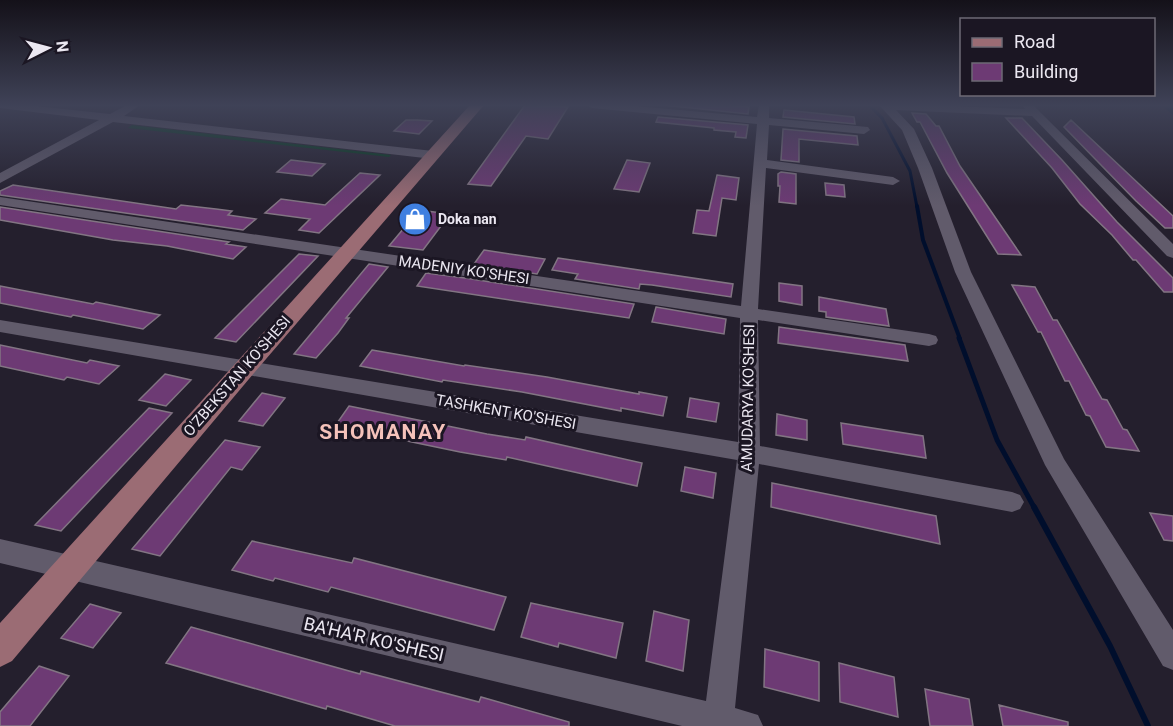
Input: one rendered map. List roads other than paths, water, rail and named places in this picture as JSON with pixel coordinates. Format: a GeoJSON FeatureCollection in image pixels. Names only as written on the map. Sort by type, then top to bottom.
{"type":"FeatureCollection","features":[{"type":"Feature","properties":{"kind":"main road","name":"O'ZBEKSTAN KO'SHESI"},"geometry":{"type":"LineString","coordinates":[[0,650],[244,367],[346,253],[415,158],[437,139]]}},
{"type":"Feature","properties":{"kind":"street"},"geometry":{"type":"LineString","coordinates":[[0,179],[73,139]]}},
{"type":"Feature","properties":{"kind":"street"},"geometry":{"type":"LineString","coordinates":[[218,139],[415,158]]}},
{"type":"Feature","properties":{"kind":"street"},"geometry":{"type":"LineString","coordinates":[[269,139],[415,158]]}},
{"type":"Feature","properties":{"kind":"street","name":"A'MUDARYA KO'SHESI"},"geometry":{"type":"LineString","coordinates":[[718,722],[749,453],[749,312],[761,139]]}},
{"type":"Feature","properties":{"kind":"street"},"geometry":{"type":"LineString","coordinates":[[912,139],[963,272],[1056,465],[1173,656]]}},
{"type":"Feature","properties":{"kind":"street"},"geometry":{"type":"LineString","coordinates":[[1060,139],[1173,253]]}},
{"type":"Feature","properties":{"kind":"street"},"geometry":{"type":"LineString","coordinates":[[760,163],[893,181]]}},
{"type":"Feature","properties":{"kind":"street","name":"MADENIY KO'SHESI"},"geometry":{"type":"LineString","coordinates":[[0,201],[929,340]]}},
{"type":"Feature","properties":{"kind":"street","name":"TASHKENT KO'SHESI"},"geometry":{"type":"LineString","coordinates":[[0,326],[749,453],[1012,502]]}},
{"type":"Feature","properties":{"kind":"street","name":"BA'HA'R KO'SHESI"},"geometry":{"type":"LineString","coordinates":[[0,551],[718,722],[747,726]]}},
{"type":"Feature","properties":{"kind":"waterway"},"geometry":{"type":"LineString","coordinates":[[893,139],[910,171],[917,207]]}},
{"type":"Feature","properties":{"kind":"waterway"},"geometry":{"type":"LineString","coordinates":[[917,206],[923,240],[960,339]]}},
{"type":"Feature","properties":{"kind":"waterway"},"geometry":{"type":"LineString","coordinates":[[959,338],[997,440],[1035,509]]}},
{"type":"Feature","properties":{"kind":"waterway"},"geometry":{"type":"LineString","coordinates":[[1034,507],[1110,646],[1148,726]]}},
{"type":"Feature","properties":{"kind":"place","name":"Doka nan"},"geometry":{"type":"Point","coordinates":[415,219]}},
{"type":"Feature","properties":{"kind":"district","name":"SHOMANAY"},"geometry":{"type":"Point","coordinates":[383,432]}}]}
